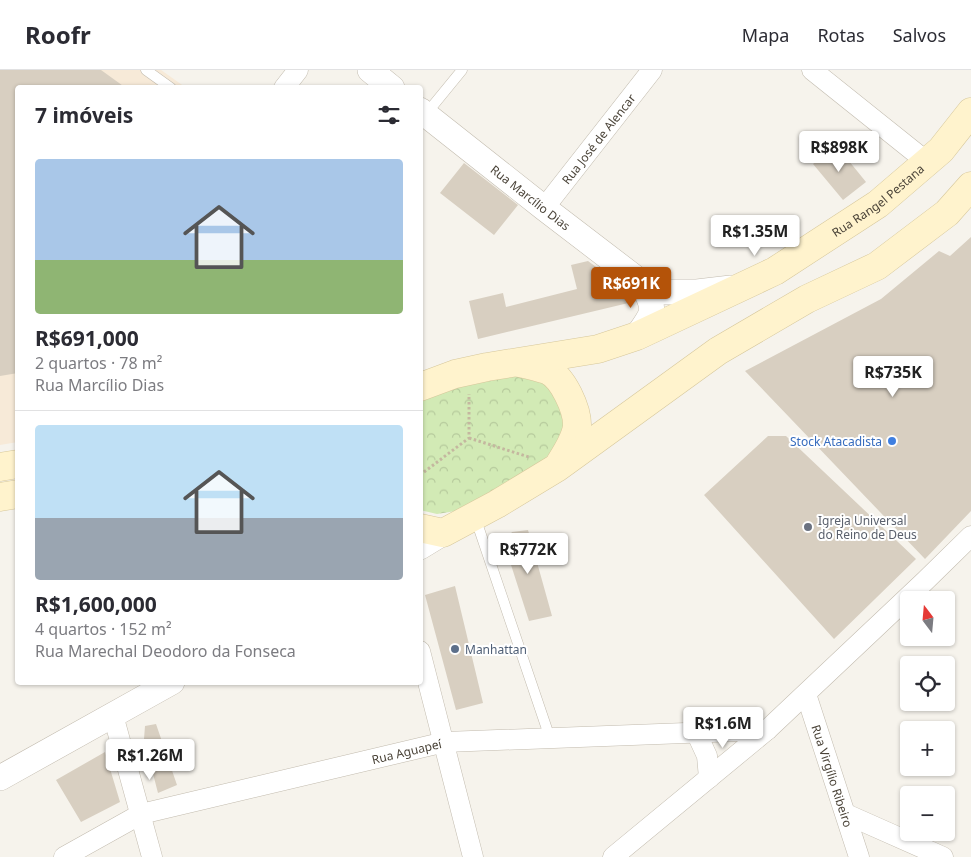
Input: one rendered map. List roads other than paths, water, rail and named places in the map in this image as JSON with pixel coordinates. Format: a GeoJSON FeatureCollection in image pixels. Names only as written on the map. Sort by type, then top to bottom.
{"type":"FeatureCollection","features":[{"type":"Feature","properties":{"kind":"main road","name":"Rua Rangel Pestana"},"geometry":{"type":"LineString","coordinates":[[519,362],[598,350],[637,336],[775,271],[878,204],[941,150],[971,112]]}},
{"type":"Feature","properties":{"kind":"main road"},"geometry":{"type":"LineString","coordinates":[[428,536],[475,516],[558,466],[718,351],[807,299],[877,266],[947,213],[971,186]]}},
{"type":"Feature","properties":{"kind":"main road"},"geometry":{"type":"LineString","coordinates":[[423,386],[455,374],[519,362],[548,371],[559,380],[569,395],[577,427],[570,446],[558,466]]}},
{"type":"Feature","properties":{"kind":"main road"},"geometry":{"type":"LineString","coordinates":[[0,467],[15,464]]}},
{"type":"Feature","properties":{"kind":"main road"},"geometry":{"type":"LineString","coordinates":[[0,497],[15,494]]}},
{"type":"Feature","properties":{"kind":"street"},"geometry":{"type":"LineString","coordinates":[[286,85],[298,70]]}},
{"type":"Feature","properties":{"kind":"street"},"geometry":{"type":"LineString","coordinates":[[370,70],[388,85]]}},
{"type":"Feature","properties":{"kind":"street","name":"Rua José de Alencar"},"geometry":{"type":"LineString","coordinates":[[544,208],[652,70]]}},
{"type":"Feature","properties":{"kind":"street"},"geometry":{"type":"LineString","coordinates":[[812,70],[927,162]]}},
{"type":"Feature","properties":{"kind":"street","name":"Rua Marcílio Dias"},"geometry":{"type":"LineString","coordinates":[[423,112],[642,283],[664,292],[697,292],[742,287]]}},
{"type":"Feature","properties":{"kind":"street"},"geometry":{"type":"LineString","coordinates":[[637,336],[652,316],[651,302],[642,283]]}},
{"type":"Feature","properties":{"kind":"street"},"geometry":{"type":"LineString","coordinates":[[613,857],[767,730],[971,536]]}},
{"type":"Feature","properties":{"kind":"street"},"geometry":{"type":"LineString","coordinates":[[423,662],[473,857]]}},
{"type":"Feature","properties":{"kind":"street"},"geometry":{"type":"LineString","coordinates":[[0,778],[167,685]]}},
{"type":"Feature","properties":{"kind":"street","name":"Rua Virgílio Ribeiro"},"geometry":{"type":"LineString","coordinates":[[806,694],[859,857]]}},
{"type":"Feature","properties":{"kind":"street"},"geometry":{"type":"LineString","coordinates":[[114,715],[152,857]]}},
{"type":"Feature","properties":{"kind":"street","name":"Rua Aguapeí"},"geometry":{"type":"LineString","coordinates":[[64,857],[141,814],[445,742],[767,730]]}},
{"type":"Feature","properties":{"kind":"street"},"geometry":{"type":"LineString","coordinates":[[696,732],[707,756],[709,778]]}},
{"type":"Feature","properties":{"kind":"street"},"geometry":{"type":"LineString","coordinates":[[846,814],[944,857]]}},
{"type":"Feature","properties":{"kind":"lane"},"geometry":{"type":"LineString","coordinates":[[146,70],[167,85]]}},
{"type":"Feature","properties":{"kind":"lane"},"geometry":{"type":"LineString","coordinates":[[423,112],[462,70]]}},
{"type":"Feature","properties":{"kind":"lane"},"geometry":{"type":"LineString","coordinates":[[475,516],[550,738]]}},
{"type":"Feature","properties":{"kind":"place","name":"Stock Atacadista"},"geometry":{"type":"Point","coordinates":[892,441]}},
{"type":"Feature","properties":{"kind":"place","name":"Igreja Universal do Reino de Deus"},"geometry":{"type":"Point","coordinates":[808,527]}},
{"type":"Feature","properties":{"kind":"place","name":"Manhattan"},"geometry":{"type":"Point","coordinates":[455,649]}}]}
